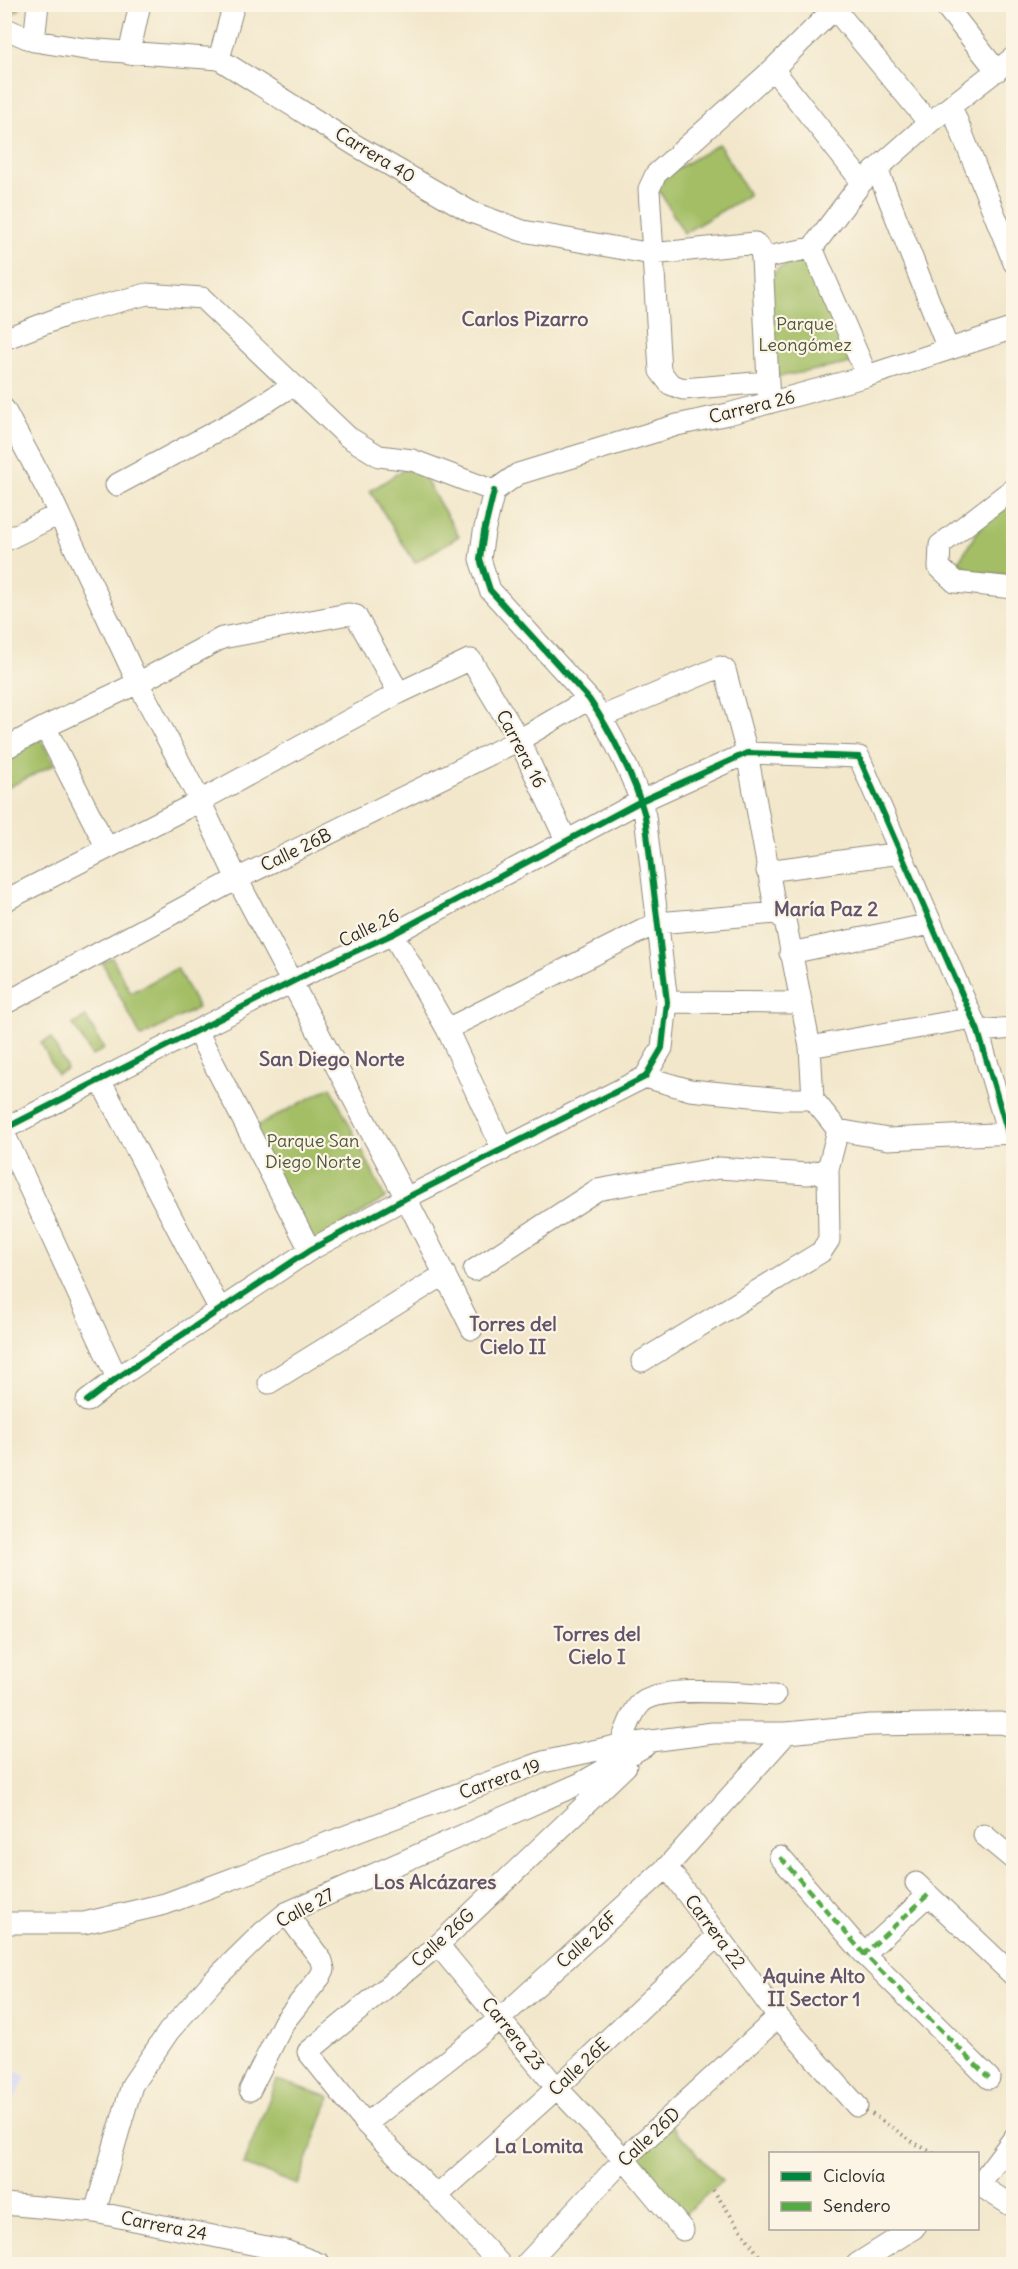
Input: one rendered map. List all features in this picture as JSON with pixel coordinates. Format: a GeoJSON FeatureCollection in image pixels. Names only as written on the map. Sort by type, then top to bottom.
{"type":"FeatureCollection","features":[{"type":"Feature","properties":{"kind":"street"},"geometry":{"type":"LineString","coordinates":[[33,41],[38,4]]}},
{"type":"Feature","properties":{"kind":"street"},"geometry":{"type":"LineString","coordinates":[[129,54],[140,4]]}},
{"type":"Feature","properties":{"kind":"street"},"geometry":{"type":"LineString","coordinates":[[4,28],[33,41],[85,50],[219,58],[234,4]]}},
{"type":"Feature","properties":{"kind":"street"},"geometry":{"type":"LineString","coordinates":[[944,4],[997,71]]}},
{"type":"Feature","properties":{"kind":"street"},"geometry":{"type":"LineString","coordinates":[[767,382],[683,389],[670,384],[660,371],[649,189],[656,174],[773,69],[837,6],[929,123]]}},
{"type":"Feature","properties":{"kind":"street"},"geometry":{"type":"LineString","coordinates":[[867,376],[812,248],[870,175],[929,123],[1014,57]]}},
{"type":"Feature","properties":{"kind":"street","name":"Carrera 40"},"geometry":{"type":"LineString","coordinates":[[219,58],[355,145],[471,212],[522,231],[652,254],[812,248]]}},
{"type":"Feature","properties":{"kind":"street"},"geometry":{"type":"LineString","coordinates":[[773,69],[870,175],[948,350]]}},
{"type":"Feature","properties":{"kind":"street"},"geometry":{"type":"LineString","coordinates":[[951,106],[1014,263]]}},
{"type":"Feature","properties":{"kind":"street"},"geometry":{"type":"LineString","coordinates":[[759,251],[769,403]]}},
{"type":"Feature","properties":{"kind":"street"},"geometry":{"type":"LineString","coordinates":[[4,339],[67,315],[147,294],[202,298],[348,437],[380,456],[412,460],[494,491],[483,532],[480,559],[490,590],[589,699],[602,717],[641,801],[645,816],[667,1002],[662,1048],[645,1077],[406,1198],[310,1250],[117,1378],[87,1401]]}},
{"type":"Feature","properties":{"kind":"street","name":"Carrera 26"},"geometry":{"type":"LineString","coordinates":[[494,491],[518,474],[677,425],[867,376],[1014,328]]}},
{"type":"Feature","properties":{"kind":"street"},"geometry":{"type":"LineString","coordinates":[[116,485],[246,415],[293,385]]}},
{"type":"Feature","properties":{"kind":"street"},"geometry":{"type":"LineString","coordinates":[[4,409],[50,495],[57,515],[138,683],[200,801],[237,879],[406,1198],[472,1329]]}},
{"type":"Feature","properties":{"kind":"street"},"geometry":{"type":"LineString","coordinates":[[1014,488],[940,545],[939,567],[955,582],[1014,588]]}},
{"type":"Feature","properties":{"kind":"street"},"geometry":{"type":"LineString","coordinates":[[4,541],[57,515]]}},
{"type":"Feature","properties":{"kind":"street"},"geometry":{"type":"LineString","coordinates":[[4,749],[138,683],[222,638],[348,614],[356,616],[399,693],[200,801],[4,901]]}},
{"type":"Feature","properties":{"kind":"street","name":"Carrera 16"},"geometry":{"type":"LineString","coordinates":[[399,693],[465,660],[471,660],[519,740],[566,840]]}},
{"type":"Feature","properties":{"kind":"street"},"geometry":{"type":"LineString","coordinates":[[602,717],[720,667],[725,670],[747,753],[776,913],[785,920],[810,1047],[813,1099],[838,1130],[888,1139],[1011,1133],[975,1024],[859,757],[747,753]]}},
{"type":"Feature","properties":{"kind":"street","name":"Calle 26B"},"geometry":{"type":"LineString","coordinates":[[4,1004],[237,879],[519,740],[589,699]]}},
{"type":"Feature","properties":{"kind":"street"},"geometry":{"type":"LineString","coordinates":[[45,727],[107,848]]}},
{"type":"Feature","properties":{"kind":"street","name":"Calle 26"},"geometry":{"type":"LineString","coordinates":[[4,1131],[100,1080],[393,934],[641,801],[747,753]]}},
{"type":"Feature","properties":{"kind":"street"},"geometry":{"type":"LineString","coordinates":[[767,871],[901,853]]}},
{"type":"Feature","properties":{"kind":"street"},"geometry":{"type":"LineString","coordinates":[[447,1029],[657,922],[776,913]]}},
{"type":"Feature","properties":{"kind":"street"},"geometry":{"type":"LineString","coordinates":[[790,953],[932,924]]}},
{"type":"Feature","properties":{"kind":"street"},"geometry":{"type":"LineString","coordinates":[[393,934],[447,1029],[503,1150]]}},
{"type":"Feature","properties":{"kind":"street"},"geometry":{"type":"LineString","coordinates":[[667,1002],[800,1003]]}},
{"type":"Feature","properties":{"kind":"street"},"geometry":{"type":"LineString","coordinates":[[810,1047],[975,1024],[1014,1028]]}},
{"type":"Feature","properties":{"kind":"street"},"geometry":{"type":"LineString","coordinates":[[197,1031],[310,1250]]}},
{"type":"Feature","properties":{"kind":"street"},"geometry":{"type":"LineString","coordinates":[[645,1077],[690,1090],[782,1099],[813,1099]]}},
{"type":"Feature","properties":{"kind":"street"},"geometry":{"type":"LineString","coordinates":[[100,1080],[220,1310]]}},
{"type":"Feature","properties":{"kind":"street"},"geometry":{"type":"LineString","coordinates":[[642,1361],[821,1252],[829,1240],[828,1169],[838,1130]]}},
{"type":"Feature","properties":{"kind":"street"},"geometry":{"type":"LineString","coordinates":[[4,1131],[117,1378]]}},
{"type":"Feature","properties":{"kind":"street"},"geometry":{"type":"LineString","coordinates":[[474,1270],[597,1190],[719,1168],[808,1174],[828,1169]]}},
{"type":"Feature","properties":{"kind":"street"},"geometry":{"type":"LineString","coordinates":[[269,1383],[445,1274]]}},
{"type":"Feature","properties":{"kind":"street"},"geometry":{"type":"LineString","coordinates":[[620,1745],[641,1702],[652,1696],[670,1692],[775,1695]]}},
{"type":"Feature","properties":{"kind":"street","name":"Carrera 19"},"geometry":{"type":"LineString","coordinates":[[4,1923],[84,1923],[165,1904],[543,1762],[620,1745],[713,1733],[787,1733],[870,1725],[1000,1723],[1014,1726]]}},
{"type":"Feature","properties":{"kind":"street","name":"Calle 26F"},"geometry":{"type":"LineString","coordinates":[[366,2124],[501,2018],[667,1868],[787,1733]]}},
{"type":"Feature","properties":{"kind":"street","name":"Calle 27"},"geometry":{"type":"LineString","coordinates":[[95,2212],[132,2085],[169,2031],[213,1981],[262,1932],[286,1913],[580,1783],[650,1742]]}},
{"type":"Feature","properties":{"kind":"street","name":"Calle 26G"},"geometry":{"type":"LineString","coordinates":[[366,2124],[308,2052],[438,1945],[650,1742]]}},
{"type":"Feature","properties":{"kind":"street"},"geometry":{"type":"LineString","coordinates":[[984,1835],[1014,1860]]}},
{"type":"Feature","properties":{"kind":"street"},"geometry":{"type":"LineString","coordinates":[[780,1857],[864,1954],[989,2078]]}},
{"type":"Feature","properties":{"kind":"street","name":"Carrera 22"},"geometry":{"type":"LineString","coordinates":[[667,1868],[778,2017],[857,2106]]}},
{"type":"Feature","properties":{"kind":"street"},"geometry":{"type":"LineString","coordinates":[[864,1954],[922,1889],[1014,1976]]}},
{"type":"Feature","properties":{"kind":"street"},"geometry":{"type":"LineString","coordinates":[[250,2090],[284,2022],[324,1969],[322,1960],[286,1913]]}},
{"type":"Feature","properties":{"kind":"street","name":"Calle 26E"},"geometry":{"type":"LineString","coordinates":[[437,2196],[557,2088],[718,1935]]}},
{"type":"Feature","properties":{"kind":"street","name":"Carrera 23"},"geometry":{"type":"LineString","coordinates":[[438,1945],[557,2088],[624,2159],[683,2230]]}},
{"type":"Feature","properties":{"kind":"street","name":"Calle 26D"},"geometry":{"type":"LineString","coordinates":[[526,2265],[624,2159],[778,2017]]}},
{"type":"Feature","properties":{"kind":"street"},"geometry":{"type":"LineString","coordinates":[[366,2124],[437,2196],[500,2265]]}},
{"type":"Feature","properties":{"kind":"street"},"geometry":{"type":"LineString","coordinates":[[979,2184],[1014,2138]]}},
{"type":"Feature","properties":{"kind":"street"},"geometry":{"type":"LineString","coordinates":[[979,2186],[1014,2207]]}},
{"type":"Feature","properties":{"kind":"street","name":"Carrera 24"},"geometry":{"type":"LineString","coordinates":[[4,2204],[95,2212],[286,2251],[320,2265]]}},
{"type":"Feature","properties":{"kind":"street"},"geometry":{"type":"LineString","coordinates":[[856,2265],[912,2230]]}},
{"type":"Feature","properties":{"kind":"path"},"geometry":{"type":"LineString","coordinates":[[857,2106],[886,2121],[916,2144],[931,2152]]}},
{"type":"Feature","properties":{"kind":"path"},"geometry":{"type":"LineString","coordinates":[[712,2190],[765,2265]]}},
{"type":"Feature","properties":{"kind":"shaded area"},"geometry":{"type":"Polygon","coordinates":[[[5,2065],[26,2077],[5,2117],[5,2065]]]}},
{"type":"Feature","properties":{"kind":"green space"},"geometry":{"type":"Polygon","coordinates":[[[5,4],[20,5],[19,10],[8,16],[5,14],[5,4]]]}},
{"type":"Feature","properties":{"kind":"green space"},"geometry":{"type":"Polygon","coordinates":[[[719,144],[749,195],[684,233],[654,182],[719,144]]]}},
{"type":"Feature","properties":{"kind":"green space","name":"Parque Leongómez"},"geometry":{"type":"Polygon","coordinates":[[[813,257],[853,363],[778,377],[772,354],[766,281],[779,268],[813,257]]]}},
{"type":"Feature","properties":{"kind":"green space"},"geometry":{"type":"Polygon","coordinates":[[[415,462],[459,536],[415,563],[370,491],[415,462]]]}},
{"type":"Feature","properties":{"kind":"green space"},"geometry":{"type":"Polygon","coordinates":[[[1013,497],[1013,576],[974,572],[958,562],[987,517],[1013,497]]]}},
{"type":"Feature","properties":{"kind":"green space"},"geometry":{"type":"Polygon","coordinates":[[[40,738],[55,764],[5,789],[5,757],[40,738]]]}},
{"type":"Feature","properties":{"kind":"green space"},"geometry":{"type":"Polygon","coordinates":[[[112,957],[131,993],[177,968],[198,1008],[141,1037],[102,962],[112,957]]]}},
{"type":"Feature","properties":{"kind":"green space"},"geometry":{"type":"Polygon","coordinates":[[[86,1017],[104,1049],[92,1056],[73,1024],[86,1017]]]}},
{"type":"Feature","properties":{"kind":"green space"},"geometry":{"type":"Polygon","coordinates":[[[51,1038],[67,1069],[57,1074],[41,1043],[51,1038]]]}},
{"type":"Feature","properties":{"kind":"green space","name":"Parque San Diego Norte"},"geometry":{"type":"Polygon","coordinates":[[[331,1087],[385,1198],[311,1246],[251,1129],[331,1087]]]}},
{"type":"Feature","properties":{"kind":"green space"},"geometry":{"type":"Polygon","coordinates":[[[277,2080],[330,2097],[298,2185],[243,2164],[277,2080]]]}},
{"type":"Feature","properties":{"kind":"green space"},"geometry":{"type":"Polygon","coordinates":[[[671,2125],[722,2181],[680,2218],[631,2160],[671,2125]]]}},
{"type":"Feature","properties":{"kind":"marked path"},"geometry":{"type":"LineString","coordinates":[[780,1857],[864,1954]]}},
{"type":"Feature","properties":{"kind":"marked path"},"geometry":{"type":"LineString","coordinates":[[928,1895],[864,1954],[989,2078]]}},
{"type":"Feature","properties":{"kind":"cycle path"},"geometry":{"type":"LineString","coordinates":[[87,1401],[117,1378],[310,1250],[406,1198],[645,1077],[662,1048],[667,1002],[645,816],[622,756],[589,699],[490,590],[480,559],[494,491]]}},
{"type":"Feature","properties":{"kind":"cycle path"},"geometry":{"type":"LineString","coordinates":[[4,1129],[321,967],[393,934],[641,801],[747,753],[859,757],[978,1031],[1008,1133]]}},
{"type":"Feature","properties":{"kind":"district","name":"Carlos Pizarro"},"geometry":{"type":"Point","coordinates":[525,319]}},
{"type":"Feature","properties":{"kind":"district","name":"María Paz 2"},"geometry":{"type":"Point","coordinates":[826,909]}},
{"type":"Feature","properties":{"kind":"district","name":"San Diego Norte"},"geometry":{"type":"Point","coordinates":[332,1059]}},
{"type":"Feature","properties":{"kind":"district","name":"Torres del Cielo II"},"geometry":{"type":"Point","coordinates":[513,1336]}},
{"type":"Feature","properties":{"kind":"district","name":"Torres del Cielo I"},"geometry":{"type":"Point","coordinates":[597,1646]}},
{"type":"Feature","properties":{"kind":"district","name":"Los Alcázares"},"geometry":{"type":"Point","coordinates":[435,1882]}},
{"type":"Feature","properties":{"kind":"district","name":"Aquine Alto II Sector 1"},"geometry":{"type":"Point","coordinates":[814,1988]}},
{"type":"Feature","properties":{"kind":"district","name":"La Lomita"},"geometry":{"type":"Point","coordinates":[539,2146]}}]}
